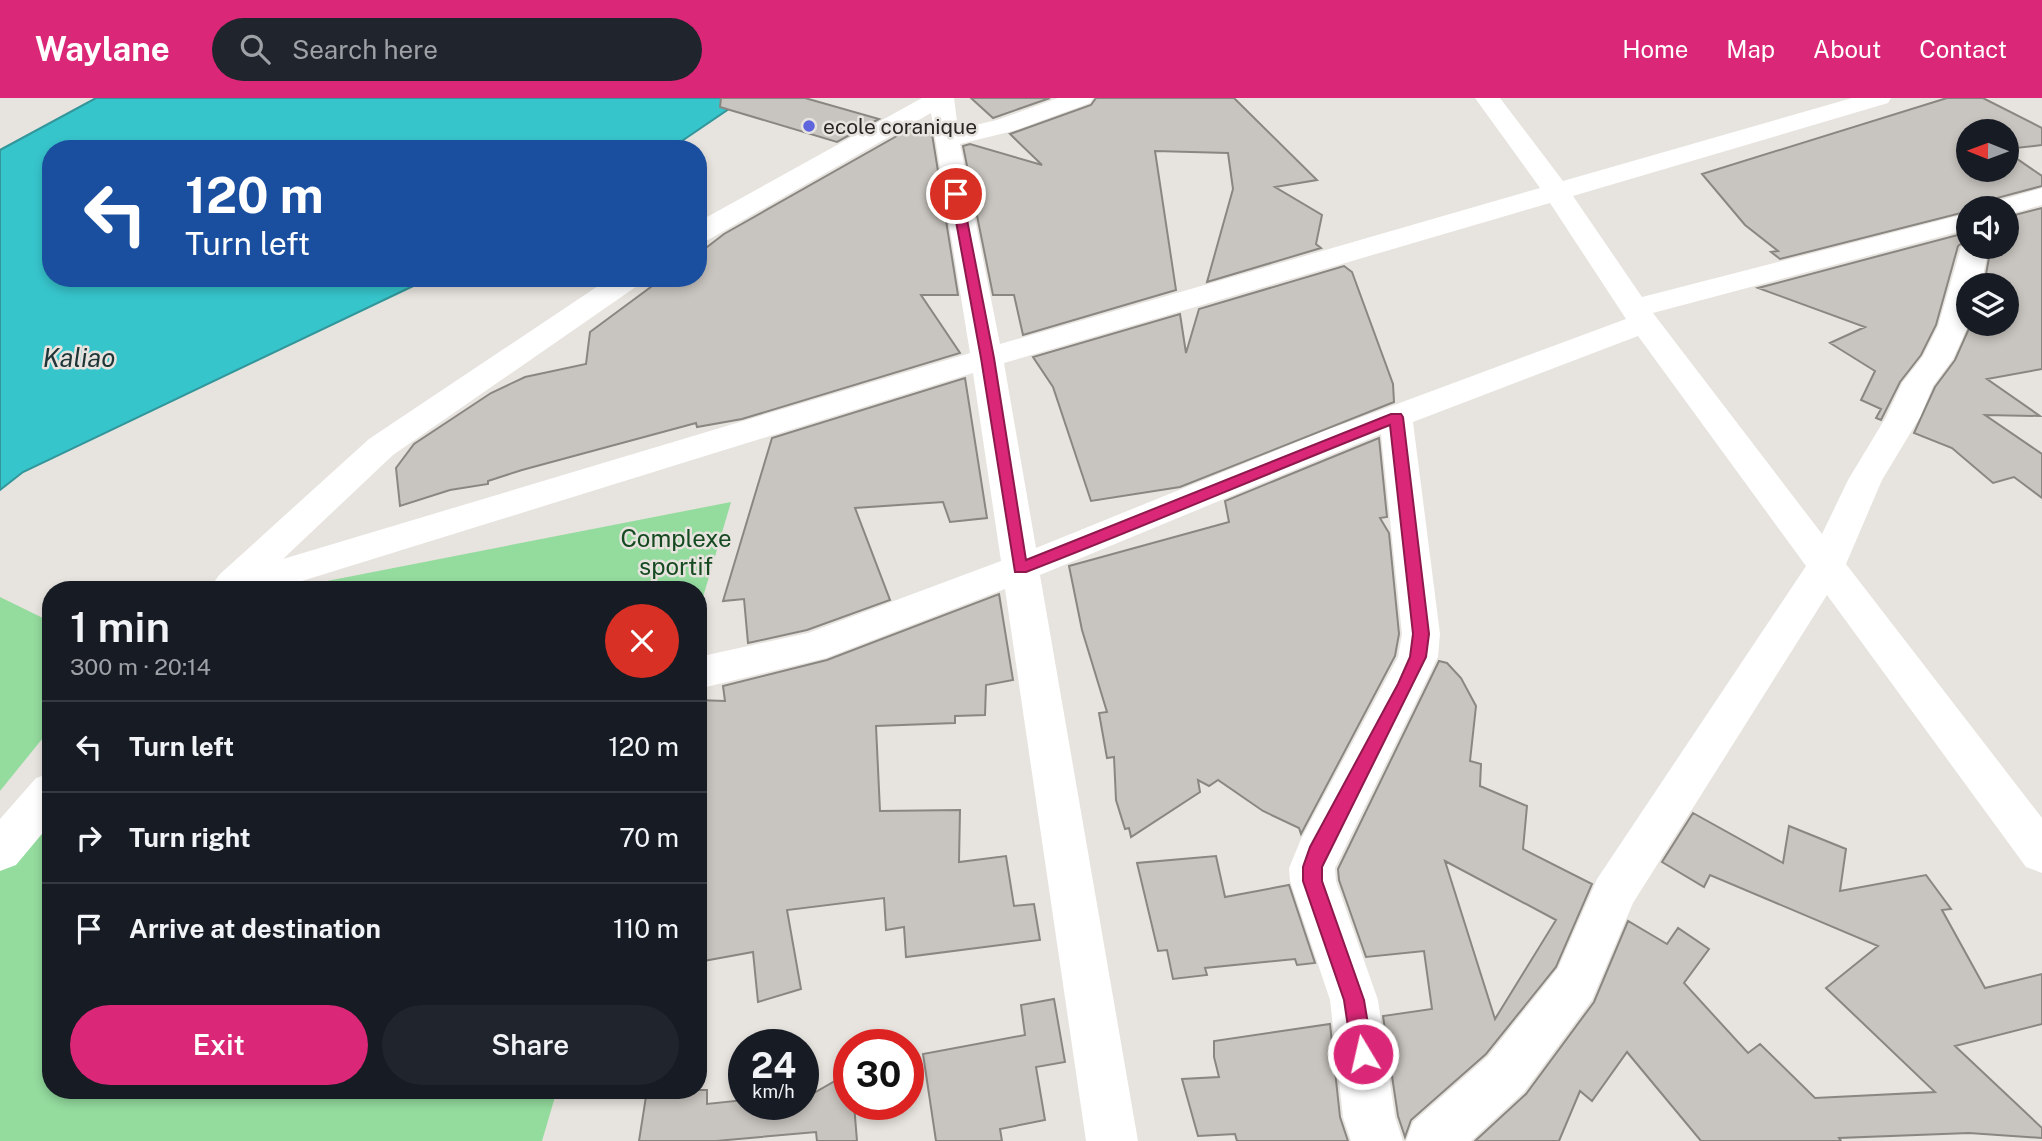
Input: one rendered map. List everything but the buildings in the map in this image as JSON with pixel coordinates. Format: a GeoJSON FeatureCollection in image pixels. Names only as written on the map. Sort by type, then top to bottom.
{"type":"FeatureCollection","features":[{"type":"Feature","properties":{"kind":"street"},"geometry":{"type":"LineString","coordinates":[[707,229],[941,98],[946,139],[987,358],[1112,1141]]}},
{"type":"Feature","properties":{"kind":"street"},"geometry":{"type":"LineString","coordinates":[[946,139],[1004,126],[1081,98]]}},
{"type":"Feature","properties":{"kind":"street"},"geometry":{"type":"LineString","coordinates":[[1487,98],[1557,192],[1639,316],[2042,853]]}},
{"type":"Feature","properties":{"kind":"street"},"geometry":{"type":"LineString","coordinates":[[256,581],[987,358],[1879,98]]}},
{"type":"Feature","properties":{"kind":"street"},"geometry":{"type":"LineString","coordinates":[[2019,203],[2042,196]]}},
{"type":"Feature","properties":{"kind":"street"},"geometry":{"type":"LineString","coordinates":[[707,671],[811,647],[1020,568],[1165,512],[1280,462],[1639,316],[1744,278],[1956,225]]}},
{"type":"Feature","properties":{"kind":"street"},"geometry":{"type":"LineString","coordinates":[[1432,1141],[1506,1074],[1575,984],[1614,894],[1727,715],[1826,566],[1865,480],[1903,416],[1918,383],[1943,348],[1953,326],[1973,259]]}},
{"type":"Feature","properties":{"kind":"street"},"geometry":{"type":"LineString","coordinates":[[237,581],[381,447],[617,287]]}},
{"type":"Feature","properties":{"kind":"street"},"geometry":{"type":"LineString","coordinates":[[1377,1141],[1369,1117],[1354,1000],[1313,881],[1312,867],[1418,657],[1421,634],[1396,417]]}},
{"type":"Feature","properties":{"kind":"street"},"geometry":{"type":"LineString","coordinates":[[0,851],[42,802]]}},
{"type":"Feature","properties":{"kind":"green space","name":"Complexe sportif"},"geometry":{"type":"Polygon","coordinates":[[[731,502],[707,583],[707,581],[327,581],[731,502]]]}},
{"type":"Feature","properties":{"kind":"green space"},"geometry":{"type":"Polygon","coordinates":[[[0,597],[42,618],[42,739],[0,791],[0,597]]]}},
{"type":"Feature","properties":{"kind":"green space"},"geometry":{"type":"Polygon","coordinates":[[[42,813],[42,1099],[554,1099],[542,1141],[0,1141],[0,863],[42,813]]]}},
{"type":"Feature","properties":{"kind":"water","name":"Kaliao"},"geometry":{"type":"Polygon","coordinates":[[[96,98],[745,98],[683,140],[42,140],[42,287],[411,287],[23,472],[0,490],[0,150],[96,98]]]}},
{"type":"Feature","properties":{"kind":"place","name":"ecole coranique"},"geometry":{"type":"Point","coordinates":[809,126]}},
{"type":"Feature","properties":{"kind":"route"},"geometry":{"type":"LineString","coordinates":[[956,194],[987,358],[1020,568],[1396,417],[1421,634],[1418,657],[1312,867],[1313,881],[1354,1000],[1363,1054]]}}]}
